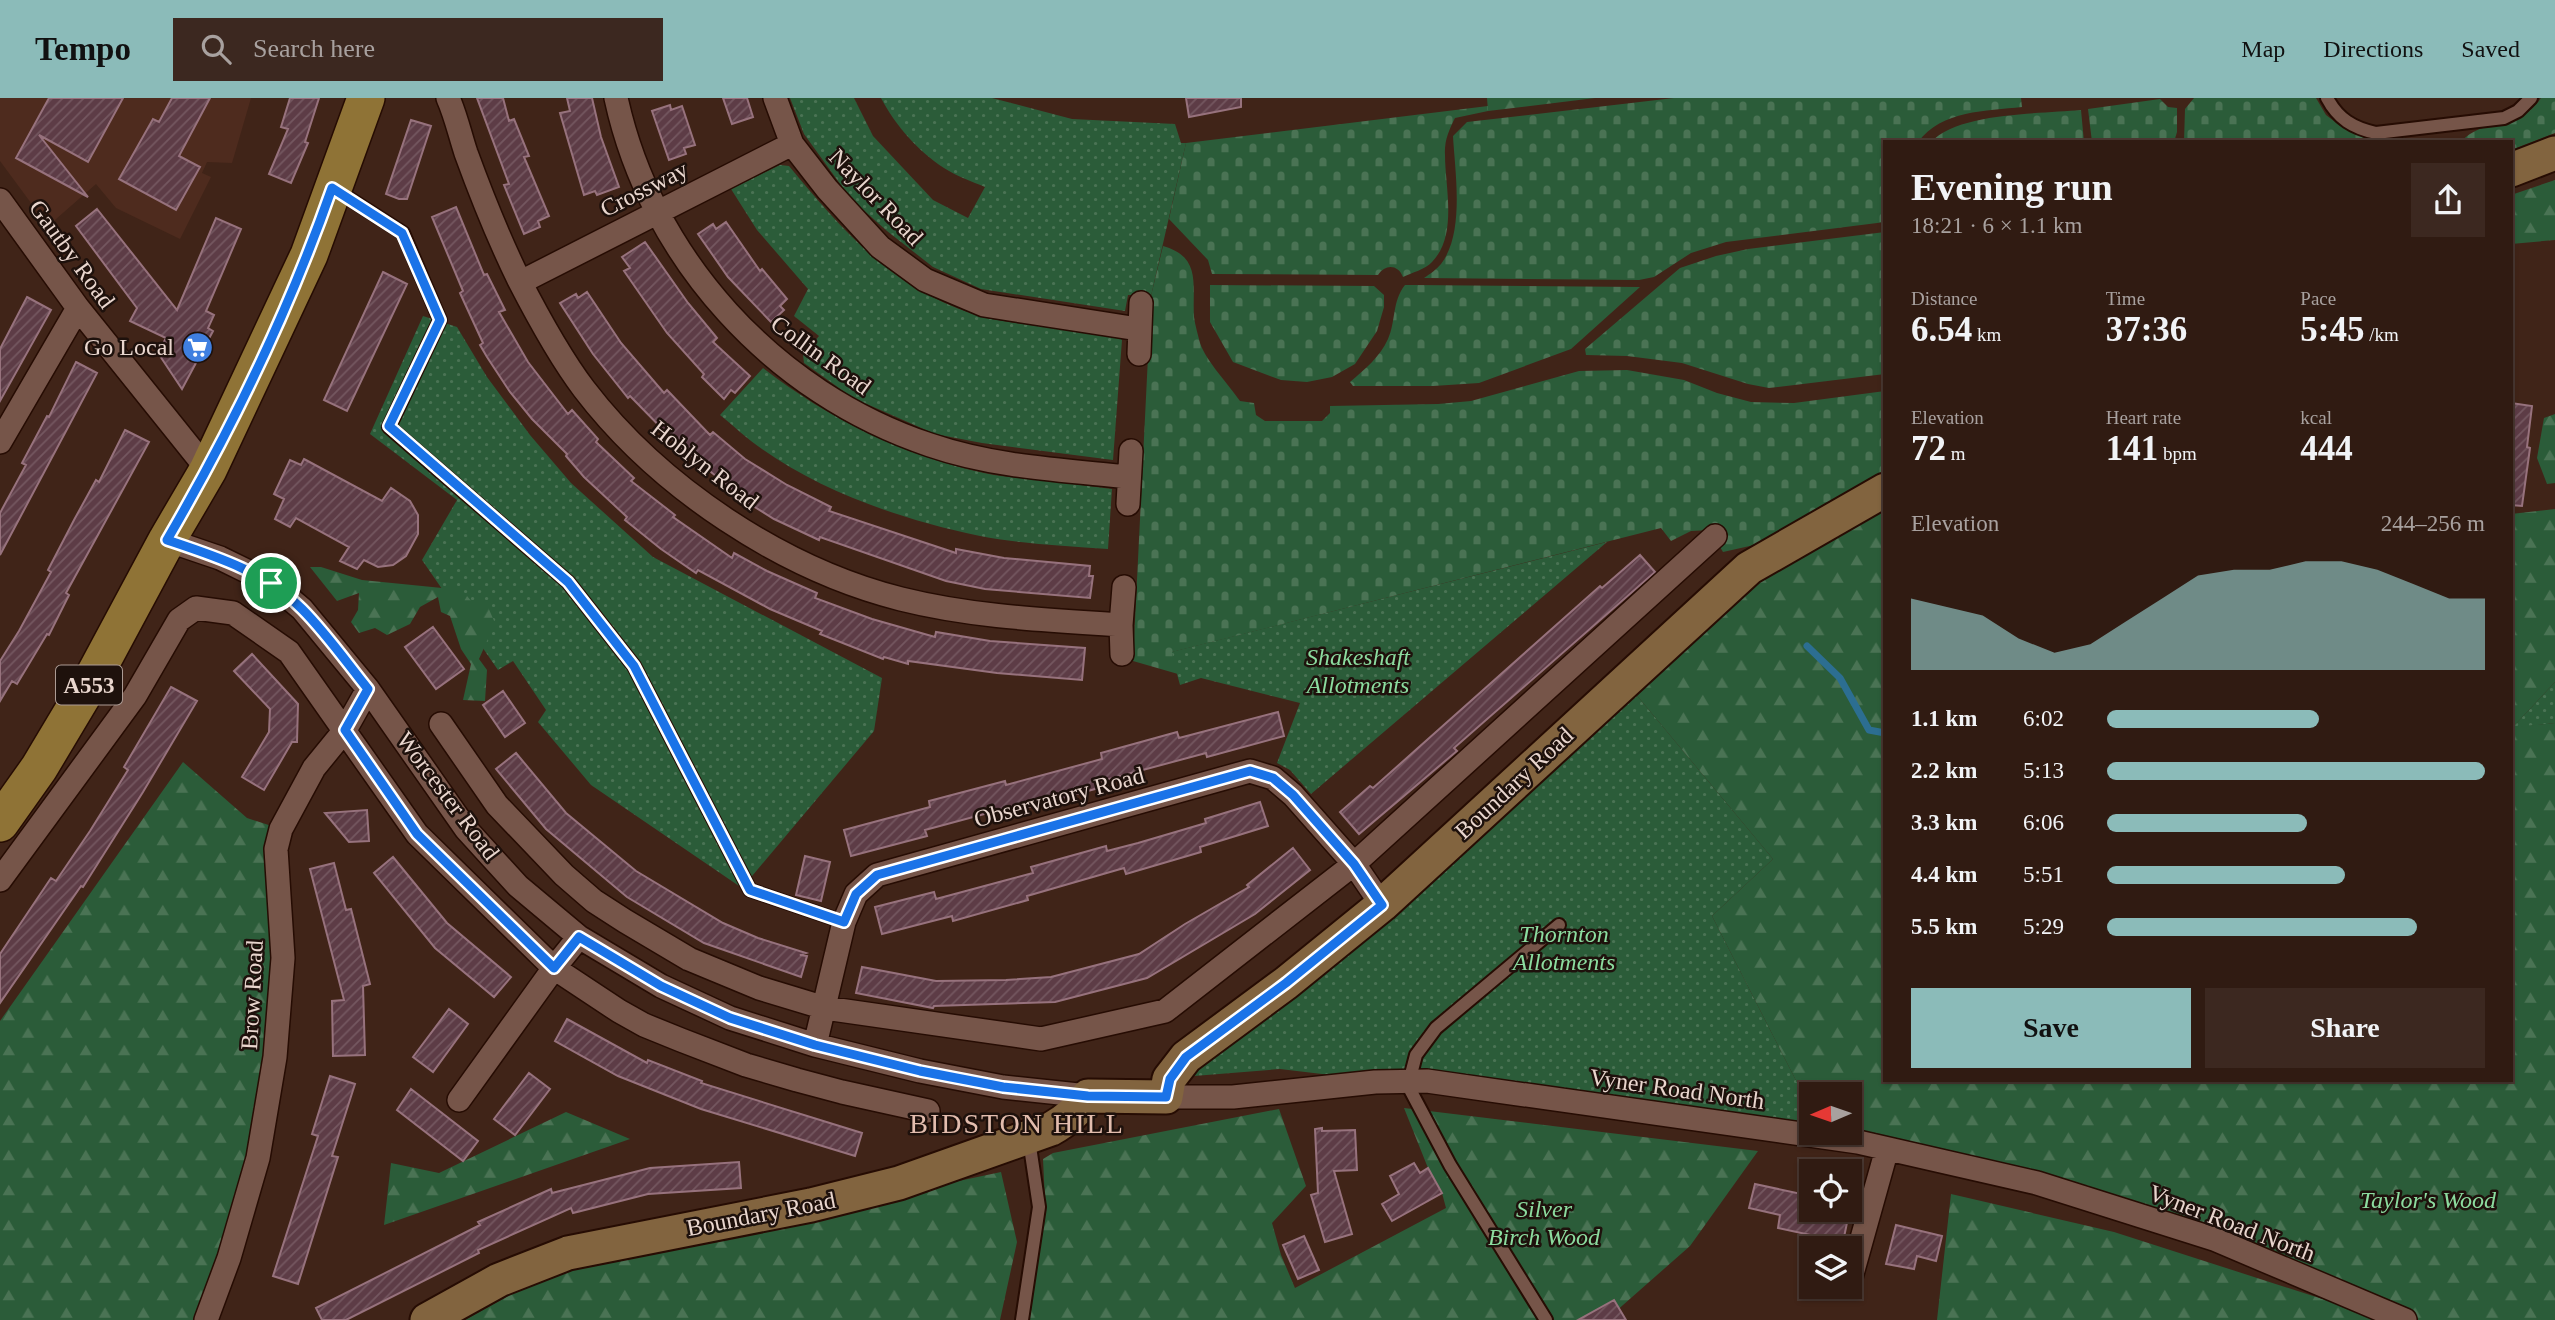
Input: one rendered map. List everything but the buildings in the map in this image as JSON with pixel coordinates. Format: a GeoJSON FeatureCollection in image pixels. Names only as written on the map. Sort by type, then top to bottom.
{"type":"FeatureCollection","features":[{"type":"Feature","properties":{"kind":"main road","name":"A553"},"geometry":{"type":"LineString","coordinates":[[0,823],[39,768],[94,676],[208,470],[309,255],[366,98]]}},
{"type":"Feature","properties":{"kind":"main road"},"geometry":{"type":"LineString","coordinates":[[2513,169],[2555,153]]}},
{"type":"Feature","properties":{"kind":"main road","name":"Boundary Road"},"geometry":{"type":"LineString","coordinates":[[1166,1097],[1170,1079],[1186,1057],[1286,983],[1382,905],[1749,568],[1883,491]]}},
{"type":"Feature","properties":{"kind":"main road","name":"Boundary Road"},"geometry":{"type":"LineString","coordinates":[[427,1320],[499,1280],[568,1253],[811,1205],[899,1183],[1029,1137],[1067,1120],[1088,1096]]}},
{"type":"Feature","properties":{"kind":"main road","name":"Worcester Road"},"geometry":{"type":"LineString","coordinates":[[1088,1096],[1166,1097]]}},
{"type":"Feature","properties":{"kind":"street","name":"Hoblyn Road"},"geometry":{"type":"LineString","coordinates":[[448,98],[490,219],[550,337],[585,389],[627,438],[673,480],[720,515],[769,545],[870,590],[993,616],[1121,625]]}},
{"type":"Feature","properties":{"kind":"street","name":"Collin Road"},"geometry":{"type":"LineString","coordinates":[[616,98],[621,120],[656,213],[681,255],[730,316],[760,346],[833,402],[890,431],[980,460],[1129,477]]}},
{"type":"Feature","properties":{"kind":"street","name":"Naylor Road"},"geometry":{"type":"LineString","coordinates":[[775,98],[792,144],[827,189],[900,264],[925,280],[984,305],[1138,329]]}},
{"type":"Feature","properties":{"kind":"street","name":"Crossway"},"geometry":{"type":"LineString","coordinates":[[520,282],[792,144]]}},
{"type":"Feature","properties":{"kind":"street","name":"Gautby Road"},"geometry":{"type":"LineString","coordinates":[[0,200],[78,308],[208,470]]}},
{"type":"Feature","properties":{"kind":"street"},"geometry":{"type":"LineString","coordinates":[[1139,354],[1140,303]]}},
{"type":"Feature","properties":{"kind":"street"},"geometry":{"type":"LineString","coordinates":[[0,442],[78,308]]}},
{"type":"Feature","properties":{"kind":"street"},"geometry":{"type":"LineString","coordinates":[[1128,504],[1131,451]]}},
{"type":"Feature","properties":{"kind":"street","name":"Boundary Road"},"geometry":{"type":"LineString","coordinates":[[1059,1035],[1165,1012],[1354,864],[1715,536]]}},
{"type":"Feature","properties":{"kind":"street","name":"Worcester Road"},"geometry":{"type":"LineString","coordinates":[[167,540],[220,558],[271,583],[302,608],[368,689],[466,829],[518,886],[579,937],[661,986],[730,1018],[815,1045],[920,1071],[1003,1087],[1088,1096]]}},
{"type":"Feature","properties":{"kind":"street"},"geometry":{"type":"LineString","coordinates":[[1122,654],[1124,587]]}},
{"type":"Feature","properties":{"kind":"street","name":"Worcester Road"},"geometry":{"type":"LineString","coordinates":[[0,880],[135,696],[179,620],[196,608],[233,613],[289,652],[417,834],[554,968],[644,1025],[746,1065],[842,1093],[928,1111]]}},
{"type":"Feature","properties":{"kind":"street","name":"Brow Road"},"geometry":{"type":"LineString","coordinates":[[206,1320],[229,1258],[258,1158],[275,1058],[283,958],[276,849],[281,830],[314,768],[345,730],[368,689]]}},
{"type":"Feature","properties":{"kind":"street","name":"Worcester Road"},"geometry":{"type":"LineString","coordinates":[[441,724],[497,805],[564,875],[594,901],[625,922],[689,959],[759,988],[825,1007],[1041,1039],[1059,1035]]}},
{"type":"Feature","properties":{"kind":"street","name":"Observatory Road"},"geometry":{"type":"LineString","coordinates":[[815,1045],[844,922],[856,894],[877,875],[1250,771],[1273,778],[1293,795],[1354,864],[1382,905]]}},
{"type":"Feature","properties":{"kind":"street"},"geometry":{"type":"LineString","coordinates":[[459,1100],[579,937]]}},
{"type":"Feature","properties":{"kind":"street","name":"Vyner Road North"},"geometry":{"type":"LineString","coordinates":[[1166,1097],[1233,1097],[1375,1082],[1427,1082],[1858,1142],[2037,1183],[2214,1239],[2404,1320]]}},
{"type":"Feature","properties":{"kind":"street"},"geometry":{"type":"LineString","coordinates":[[1862,1236],[1886,1149]]}},
{"type":"Feature","properties":{"kind":"lane"},"geometry":{"type":"LineString","coordinates":[[2328,98],[2334,110],[2346,122],[2360,130],[2376,133],[2504,118],[2518,111],[2531,98]]}},
{"type":"Feature","properties":{"kind":"lane"},"geometry":{"type":"LineString","coordinates":[[2436,127],[2438,140]]}},
{"type":"Feature","properties":{"kind":"lane"},"geometry":{"type":"LineString","coordinates":[[332,188],[402,233],[440,320],[389,426],[568,582],[634,666],[750,890],[844,922]]}},
{"type":"Feature","properties":{"kind":"lane"},"geometry":{"type":"LineString","coordinates":[[1546,1320],[1450,1165],[1408,1082],[1416,1055],[1436,1028],[1559,925]]}},
{"type":"Feature","properties":{"kind":"lane"},"geometry":{"type":"LineString","coordinates":[[1022,1320],[1039,1208],[1029,1137]]}},
{"type":"Feature","properties":{"kind":"shaded area"},"geometry":{"type":"Polygon","coordinates":[[[0,98],[251,98],[232,163],[207,162],[202,173],[211,177],[180,239],[116,208],[96,184],[48,226],[0,161],[0,98]]]}},
{"type":"Feature","properties":{"kind":"green space"},"geometry":{"type":"Polygon","coordinates":[[[790,98],[854,98],[873,136],[933,200],[968,218],[985,187],[949,171],[925,154],[900,128],[881,98],[992,98],[1072,119],[1175,124],[1181,143],[1186,143],[1151,296],[1128,295],[1125,311],[981,289],[933,267],[851,199],[804,134],[790,98]]]}},
{"type":"Feature","properties":{"kind":"green space"},"geometry":{"type":"Polygon","coordinates":[[[1487,98],[1595,98],[1488,111],[1487,98]]]}},
{"type":"Feature","properties":{"kind":"green space"},"geometry":{"type":"Polygon","coordinates":[[[1674,98],[2021,98],[2022,107],[1980,111],[1952,118],[1928,131],[1920,140],[1883,140],[1883,222],[1726,242],[1691,253],[1654,277],[1639,280],[1424,278],[1441,264],[1453,236],[1457,202],[1453,136],[1467,122],[1674,98]]]}},
{"type":"Feature","properties":{"kind":"green space"},"geometry":{"type":"Polygon","coordinates":[[[2194,98],[2316,98],[2326,115],[2343,128],[2369,139],[2401,136],[2410,140],[2184,140],[2185,109],[2194,98]]]}},
{"type":"Feature","properties":{"kind":"green space"},"geometry":{"type":"Polygon","coordinates":[[[2541,98],[2555,98],[2555,133],[2513,149],[2513,140],[2463,140],[2480,129],[2523,115],[2541,98]]]}},
{"type":"Feature","properties":{"kind":"green space"},"geometry":{"type":"Polygon","coordinates":[[[2160,99],[2168,107],[2177,108],[2175,140],[2092,140],[2088,109],[2160,99]]]}},
{"type":"Feature","properties":{"kind":"green space"},"geometry":{"type":"Polygon","coordinates":[[[1488,106],[1488,111],[1455,118],[1445,145],[1448,225],[1445,238],[1432,262],[1403,277],[1398,270],[1391,267],[1378,275],[1212,274],[1208,260],[1169,219],[1186,143],[1488,106]]]}},
{"type":"Feature","properties":{"kind":"green space"},"geometry":{"type":"Polygon","coordinates":[[[2081,110],[2084,140],[1934,140],[1960,125],[2023,114],[2081,110]]]}},
{"type":"Feature","properties":{"kind":"green space"},"geometry":{"type":"Polygon","coordinates":[[[780,165],[789,166],[870,254],[917,288],[944,303],[993,319],[1120,338],[1122,340],[1113,460],[982,443],[935,434],[853,398],[804,363],[803,355],[819,336],[794,316],[808,289],[757,230],[731,189],[780,165]]]}},
{"type":"Feature","properties":{"kind":"green space"},"geometry":{"type":"Polygon","coordinates":[[[2555,180],[2555,240],[2513,244],[2513,194],[2555,180]]]}},
{"type":"Feature","properties":{"kind":"green space"},"geometry":{"type":"Polygon","coordinates":[[[1883,232],[1883,374],[1769,388],[1682,363],[1627,356],[1586,355],[1585,349],[1680,268],[1748,249],[1883,232]]]}},
{"type":"Feature","properties":{"kind":"green space"},"geometry":{"type":"Polygon","coordinates":[[[1163,246],[1184,257],[1189,265],[1194,283],[1195,323],[1207,357],[1240,401],[1254,403],[1256,415],[1265,421],[1322,421],[1330,413],[1330,406],[1471,401],[1579,371],[1627,370],[1684,380],[1751,402],[1794,403],[1883,391],[1883,473],[1763,543],[1723,552],[1710,530],[1691,531],[1671,541],[1661,528],[1172,652],[1178,674],[1133,661],[1151,296],[1163,246]]]}},
{"type":"Feature","properties":{"kind":"green space"},"geometry":{"type":"Polygon","coordinates":[[[1210,285],[1374,286],[1384,295],[1384,307],[1377,331],[1355,364],[1332,377],[1307,382],[1281,380],[1233,362],[1210,322],[1210,285]]]}},
{"type":"Feature","properties":{"kind":"green space"},"geometry":{"type":"Polygon","coordinates":[[[1405,285],[1640,287],[1571,349],[1479,383],[1353,386],[1350,382],[1372,362],[1385,345],[1398,298],[1405,285]]]}},
{"type":"Feature","properties":{"kind":"green space"},"geometry":{"type":"Polygon","coordinates":[[[423,316],[457,327],[487,377],[530,435],[571,483],[653,557],[882,678],[874,731],[742,888],[591,785],[538,722],[546,710],[513,661],[498,670],[422,560],[457,500],[370,434],[423,316]]]}},
{"type":"Feature","properties":{"kind":"green space"},"geometry":{"type":"Polygon","coordinates":[[[763,368],[840,419],[924,456],[990,474],[1112,489],[1108,549],[1011,541],[951,530],[866,503],[812,479],[762,449],[720,415],[763,368]]]}},
{"type":"Feature","properties":{"kind":"green space"},"geometry":{"type":"Polygon","coordinates":[[[2555,414],[2555,483],[2547,484],[2537,458],[2544,418],[2555,414]]]}},
{"type":"Feature","properties":{"kind":"green space","name":"Taylor's Wood"},"geometry":{"type":"Polygon","coordinates":[[[1883,506],[1883,1082],[2513,1082],[2513,727],[2555,723],[2555,1320],[2405,1320],[2214,1239],[1862,1136],[1862,1082],[1799,1082],[1799,1086],[1712,916],[1773,859],[1634,692],[1750,581],[1883,506]]]}},
{"type":"Feature","properties":{"kind":"green space","name":"Taylor's Wood"},"geometry":{"type":"Polygon","coordinates":[[[2555,509],[2555,682],[2513,727],[2513,514],[2555,509]]]}},
{"type":"Feature","properties":{"kind":"green space","name":"Shakeshaft Allotments"},"geometry":{"type":"Polygon","coordinates":[[[1607,542],[1311,794],[1290,770],[1277,763],[1300,703],[1201,678],[1180,685],[1171,652],[1607,542]]]}},
{"type":"Feature","properties":{"kind":"green space"},"geometry":{"type":"Polygon","coordinates":[[[310,567],[321,567],[362,580],[462,590],[472,602],[487,605],[495,623],[479,659],[487,670],[485,701],[463,700],[471,664],[461,649],[450,616],[441,612],[438,597],[420,607],[410,624],[387,635],[375,628],[359,633],[351,622],[358,610],[359,593],[337,601],[310,567]]]}},
{"type":"Feature","properties":{"kind":"green space"},"geometry":{"type":"Polygon","coordinates":[[[2555,682],[2555,723],[2513,727],[2555,682]]]}},
{"type":"Feature","properties":{"kind":"green space","name":"Thornton Allotments"},"geometry":{"type":"Polygon","coordinates":[[[1634,692],[1773,859],[1712,916],[1799,1086],[1799,1131],[1280,1069],[1194,1076],[1186,1057],[1634,692]]]}},
{"type":"Feature","properties":{"kind":"green space"},"geometry":{"type":"Polygon","coordinates":[[[183,762],[247,818],[281,829],[283,958],[258,1158],[198,1320],[0,1320],[0,1021],[183,762]]]}},
{"type":"Feature","properties":{"kind":"green space","name":"Silver Birch Wood"},"geometry":{"type":"Polygon","coordinates":[[[1404,1108],[1758,1151],[1690,1246],[1606,1320],[1027,1320],[1045,1201],[1043,1159],[1053,1153],[1279,1109],[1306,1186],[1272,1223],[1281,1255],[1295,1288],[1446,1208],[1442,1193],[1428,1168],[1404,1108]]]}},
{"type":"Feature","properties":{"kind":"green space"},"geometry":{"type":"Polygon","coordinates":[[[566,1112],[630,1139],[384,1225],[391,1163],[439,1173],[566,1112]]]}},
{"type":"Feature","properties":{"kind":"green space"},"geometry":{"type":"Polygon","coordinates":[[[1001,1172],[1017,1242],[1000,1320],[465,1320],[564,1265],[1001,1172]]]}},
{"type":"Feature","properties":{"kind":"green space"},"geometry":{"type":"Polygon","coordinates":[[[1951,1194],[2114,1232],[2388,1320],[1937,1320],[1951,1194]]]}},
{"type":"Feature","properties":{"kind":"waterway"},"geometry":{"type":"LineString","coordinates":[[1807,646],[1840,678],[1869,730],[1883,733]]}},
{"type":"Feature","properties":{"kind":"place","name":"Go Local"},"geometry":{"type":"Point","coordinates":[197,347]}},
{"type":"Feature","properties":{"kind":"district","name":"BIDSTON HILL"},"geometry":{"type":"Point","coordinates":[1017,1123]}},
{"type":"Feature","properties":{"kind":"route"},"geometry":{"type":"LineString","coordinates":[[332,188],[402,233],[440,320],[389,426],[568,582],[634,666],[750,890],[844,922],[856,894],[877,875],[1250,771],[1273,778],[1293,795],[1354,864],[1382,905],[1286,983],[1186,1057],[1170,1079],[1166,1097],[1088,1096],[1003,1087],[920,1071],[815,1045],[730,1018],[661,986],[579,937],[554,968],[417,834],[345,730],[368,689],[302,608],[271,583],[220,558],[167,540],[208,470],[309,255],[332,188]]}}]}
